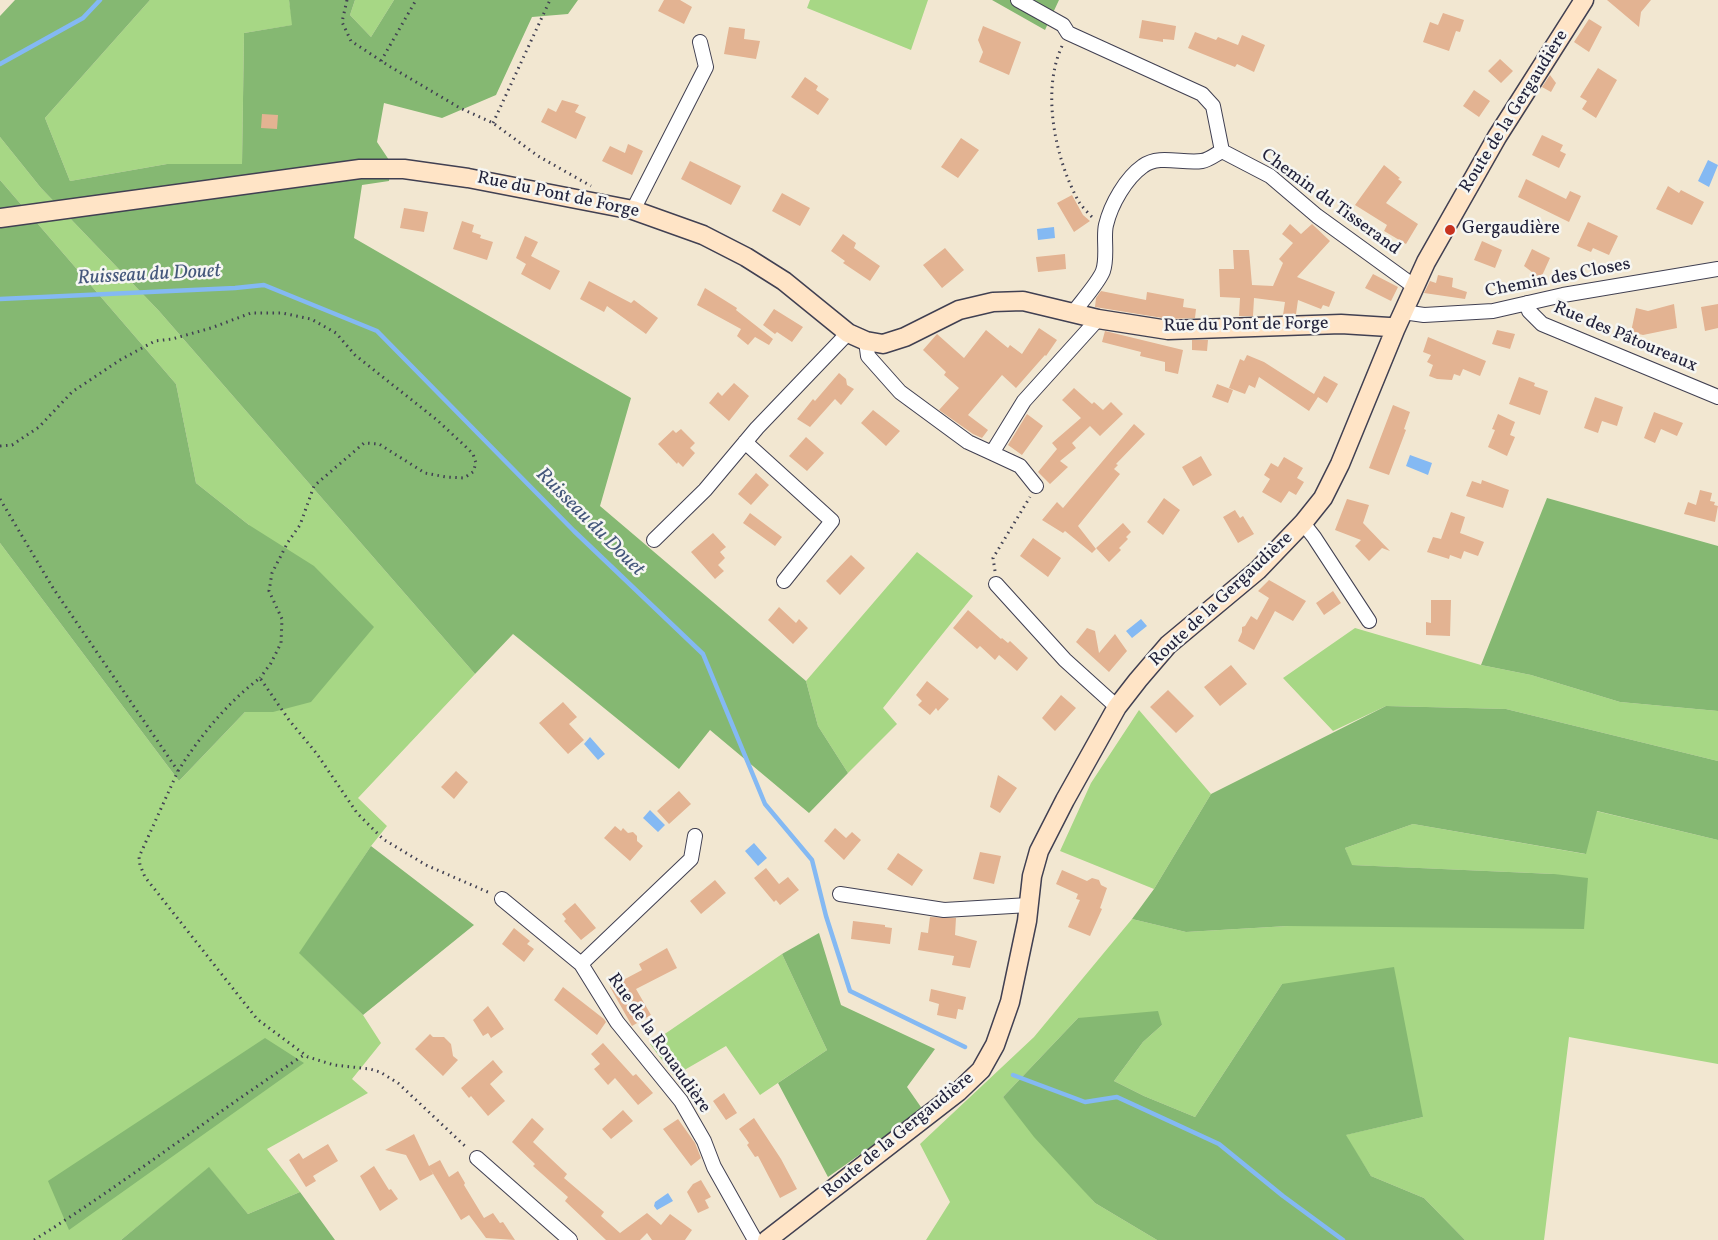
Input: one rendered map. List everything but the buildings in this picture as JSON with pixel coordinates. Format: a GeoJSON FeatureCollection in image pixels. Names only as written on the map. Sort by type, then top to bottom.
{"type":"FeatureCollection","features":[{"type":"Feature","properties":{"kind":"street"},"geometry":{"type":"LineString","coordinates":[[1018,0],[1063,25],[1068,33],[1202,94],[1213,106],[1222,151],[1204,161],[1161,160],[1144,165],[1129,179],[1105,226],[1106,241],[1102,271],[1073,313]]}},
{"type":"Feature","properties":{"kind":"street","name":"Route de la Gergaudière"},"geometry":{"type":"LineString","coordinates":[[767,1240],[958,1092],[981,1070],[995,1045],[1010,1002],[1029,905],[1032,876],[1039,851],[1117,707],[1168,645],[1257,570],[1303,523],[1323,498],[1340,464],[1395,330],[1426,262],[1468,186],[1584,0]]}},
{"type":"Feature","properties":{"kind":"street"},"geometry":{"type":"LineString","coordinates":[[633,210],[706,67],[700,42]]}},
{"type":"Feature","properties":{"kind":"street","name":"Chemin du Tisserand"},"geometry":{"type":"LineString","coordinates":[[1222,151],[1270,177],[1317,216],[1415,288]]}},
{"type":"Feature","properties":{"kind":"street","name":"Rue du Pont de Forge"},"geometry":{"type":"LineString","coordinates":[[0,218],[360,169],[404,169],[468,178],[602,203],[633,210],[703,235],[746,256],[784,281],[848,333],[866,341],[883,344],[905,337],[959,310],[993,302],[1023,301],[1073,313],[1168,330],[1341,324],[1389,327],[1395,330]]}},
{"type":"Feature","properties":{"kind":"street","name":"Chemin des Closes"},"geometry":{"type":"LineString","coordinates":[[1404,310],[1424,315],[1493,311],[1718,269]]}},
{"type":"Feature","properties":{"kind":"street","name":"Rue des Pâtoureaux"},"geometry":{"type":"LineString","coordinates":[[1527,303],[1529,311],[1542,324],[1718,397]]}},
{"type":"Feature","properties":{"kind":"street"},"geometry":{"type":"LineString","coordinates":[[992,453],[1024,401],[1098,318]]}},
{"type":"Feature","properties":{"kind":"street"},"geometry":{"type":"LineString","coordinates":[[654,540],[705,490],[745,442],[848,333]]}},
{"type":"Feature","properties":{"kind":"street"},"geometry":{"type":"LineString","coordinates":[[866,341],[868,356],[900,392],[968,442],[1020,466],[1036,486]]}},
{"type":"Feature","properties":{"kind":"street"},"geometry":{"type":"LineString","coordinates":[[745,442],[832,521],[784,581]]}},
{"type":"Feature","properties":{"kind":"street"},"geometry":{"type":"LineString","coordinates":[[1303,523],[1369,621]]}},
{"type":"Feature","properties":{"kind":"street"},"geometry":{"type":"LineString","coordinates":[[996,584],[1065,660],[1117,707]]}},
{"type":"Feature","properties":{"kind":"street"},"geometry":{"type":"LineString","coordinates":[[581,964],[691,859],[695,836]]}},
{"type":"Feature","properties":{"kind":"street"},"geometry":{"type":"LineString","coordinates":[[840,894],[944,910],[1029,905]]}},
{"type":"Feature","properties":{"kind":"street","name":"Rue de la Rouaudière"},"geometry":{"type":"LineString","coordinates":[[502,899],[581,964],[617,1022],[681,1101],[704,1142],[714,1167],[755,1240]]}},
{"type":"Feature","properties":{"kind":"street"},"geometry":{"type":"LineString","coordinates":[[477,1158],[570,1240]]}},
{"type":"Feature","properties":{"kind":"path"},"geometry":{"type":"LineString","coordinates":[[347,0],[342,22],[351,40],[381,61],[460,108],[493,123],[538,156],[590,183],[602,203]]}},
{"type":"Feature","properties":{"kind":"path"},"geometry":{"type":"LineString","coordinates":[[381,61],[416,0]]}},
{"type":"Feature","properties":{"kind":"path"},"geometry":{"type":"LineString","coordinates":[[493,123],[550,0]]}},
{"type":"Feature","properties":{"kind":"path"},"geometry":{"type":"LineString","coordinates":[[1068,33],[1058,55],[1050,105],[1059,156],[1080,203],[1096,221],[1105,226]]}},
{"type":"Feature","properties":{"kind":"path"},"geometry":{"type":"LineString","coordinates":[[0,446],[12,445],[39,427],[72,392],[120,360],[154,341],[172,339],[211,328],[251,313],[282,313],[310,319],[336,333],[355,355],[437,420],[473,454],[476,463],[473,472],[464,478],[446,477],[425,473],[379,444],[364,443],[315,486],[300,525],[272,573],[269,591],[282,619],[281,643],[260,678],[236,698],[192,747],[178,771],[139,857],[145,877],[257,1019],[304,1055],[334,1065],[370,1069],[398,1083],[477,1158]]}},
{"type":"Feature","properties":{"kind":"path"},"geometry":{"type":"LineString","coordinates":[[996,584],[993,558],[1036,486]]}},
{"type":"Feature","properties":{"kind":"path"},"geometry":{"type":"LineString","coordinates":[[0,499],[53,588],[178,771]]}},
{"type":"Feature","properties":{"kind":"path"},"geometry":{"type":"LineString","coordinates":[[260,678],[289,720],[317,754],[357,813],[383,839],[426,865],[502,899]]}},
{"type":"Feature","properties":{"kind":"path"},"geometry":{"type":"LineString","coordinates":[[34,1240],[159,1156],[242,1095],[304,1055]]}},
{"type":"Feature","properties":{"kind":"green space"},"geometry":{"type":"Polygon","coordinates":[[[15,0],[150,0],[45,118],[70,181],[167,164],[242,164],[244,33],[292,25],[289,0],[355,0],[350,15],[371,37],[394,0],[578,0],[568,14],[532,17],[496,95],[442,118],[384,103],[377,142],[391,163],[389,181],[362,185],[354,238],[631,398],[600,506],[806,681],[818,726],[848,773],[809,813],[710,730],[679,769],[513,634],[475,674],[159,311],[41,188],[0,137],[0,16],[15,0]]]}},
{"type":"Feature","properties":{"kind":"green space"},"geometry":{"type":"Polygon","coordinates":[[[150,0],[289,0],[293,25],[244,33],[242,164],[167,164],[70,181],[45,118],[150,0]]]}},
{"type":"Feature","properties":{"kind":"green space"},"geometry":{"type":"Polygon","coordinates":[[[355,0],[394,0],[371,37],[350,15],[355,0]]]}},
{"type":"Feature","properties":{"kind":"green space"},"geometry":{"type":"Polygon","coordinates":[[[810,0],[928,0],[911,50],[807,8],[810,0]]]}},
{"type":"Feature","properties":{"kind":"green space"},"geometry":{"type":"Polygon","coordinates":[[[992,0],[1059,0],[1045,30],[992,0]]]}},
{"type":"Feature","properties":{"kind":"green space"},"geometry":{"type":"Polygon","coordinates":[[[0,137],[41,188],[159,311],[475,674],[358,798],[387,826],[371,846],[300,953],[363,1015],[381,1043],[352,1079],[368,1093],[267,1149],[300,1192],[248,1214],[209,1168],[121,1240],[0,1240],[0,543],[179,781],[245,712],[273,712],[249,525],[196,483],[176,384],[0,180],[0,137]]]}},
{"type":"Feature","properties":{"kind":"green space"},"geometry":{"type":"Polygon","coordinates":[[[0,180],[176,384],[196,483],[249,525],[314,566],[374,627],[311,702],[273,712],[245,712],[179,781],[0,543],[0,180]]]}},
{"type":"Feature","properties":{"kind":"green space"},"geometry":{"type":"Polygon","coordinates":[[[1547,498],[1718,546],[1718,711],[1620,702],[1531,675],[1481,665],[1547,498]]]}},
{"type":"Feature","properties":{"kind":"green space"},"geometry":{"type":"Polygon","coordinates":[[[917,552],[973,596],[883,708],[897,724],[848,773],[818,726],[806,681],[917,552]]]}},
{"type":"Feature","properties":{"kind":"green space"},"geometry":{"type":"Polygon","coordinates":[[[1355,628],[1481,665],[1531,675],[1620,702],[1718,711],[1718,761],[1506,709],[1386,706],[1333,731],[1283,678],[1355,628]]]}},
{"type":"Feature","properties":{"kind":"green space"},"geometry":{"type":"Polygon","coordinates":[[[1386,706],[1506,709],[1718,761],[1718,840],[1597,811],[1586,854],[1413,824],[1345,848],[1352,865],[1554,874],[1588,878],[1584,929],[1288,926],[1186,932],[1132,919],[1154,889],[1211,794],[1386,706]]]}},
{"type":"Feature","properties":{"kind":"green space"},"geometry":{"type":"Polygon","coordinates":[[[1139,710],[1211,794],[1154,889],[1060,851],[1091,783],[1139,710]]]}},
{"type":"Feature","properties":{"kind":"green space"},"geometry":{"type":"Polygon","coordinates":[[[1596,811],[1718,840],[1718,1064],[1569,1037],[1544,1240],[1465,1240],[1424,1198],[1371,1176],[1345,1135],[1423,1117],[1282,984],[1195,1117],[1114,1081],[1143,1042],[1162,1025],[1078,1018],[1003,1097],[1095,1203],[1157,1240],[926,1240],[950,1202],[920,1144],[1034,1037],[1132,919],[1186,932],[1288,926],[1554,874],[1351,865],[1345,848],[1413,824],[1585,854],[1596,811]]]}},
{"type":"Feature","properties":{"kind":"green space"},"geometry":{"type":"Polygon","coordinates":[[[371,846],[474,925],[363,1015],[299,953],[371,846]]]}},
{"type":"Feature","properties":{"kind":"green space"},"geometry":{"type":"Polygon","coordinates":[[[819,933],[841,1005],[935,1049],[907,1087],[923,1110],[828,1177],[778,1083],[827,1050],[782,954],[819,933]]]}},
{"type":"Feature","properties":{"kind":"green space"},"geometry":{"type":"Polygon","coordinates":[[[782,954],[827,1050],[760,1095],[726,1046],[674,1076],[650,1044],[782,954]]]}},
{"type":"Feature","properties":{"kind":"green space"},"geometry":{"type":"Polygon","coordinates":[[[1394,967],[1423,1117],[1346,1135],[1371,1176],[1424,1198],[1465,1240],[1157,1240],[1095,1203],[1034,1137],[1003,1097],[1078,1018],[1158,1011],[1162,1025],[1143,1042],[1114,1081],[1195,1117],[1282,984],[1394,967]]]}},
{"type":"Feature","properties":{"kind":"green space"},"geometry":{"type":"Polygon","coordinates":[[[265,1038],[304,1063],[69,1230],[48,1181],[265,1038]]]}},
{"type":"Feature","properties":{"kind":"green space"},"geometry":{"type":"Polygon","coordinates":[[[209,1167],[248,1214],[300,1192],[335,1240],[121,1240],[209,1167]]]}},
{"type":"Feature","properties":{"kind":"water"},"geometry":{"type":"Polygon","coordinates":[[[1708,160],[1718,165],[1709,187],[1698,181],[1708,160]]]}},
{"type":"Feature","properties":{"kind":"water"},"geometry":{"type":"Polygon","coordinates":[[[1054,227],[1055,238],[1038,240],[1037,229],[1054,227]]]}},
{"type":"Feature","properties":{"kind":"water"},"geometry":{"type":"Polygon","coordinates":[[[1410,455],[1432,463],[1428,475],[1406,466],[1410,455]]]}},
{"type":"Feature","properties":{"kind":"water"},"geometry":{"type":"Polygon","coordinates":[[[1141,619],[1147,626],[1132,638],[1126,631],[1141,619]]]}},
{"type":"Feature","properties":{"kind":"water"},"geometry":{"type":"Polygon","coordinates":[[[590,737],[605,754],[598,760],[584,744],[590,737]]]}},
{"type":"Feature","properties":{"kind":"water"},"geometry":{"type":"Polygon","coordinates":[[[650,810],[665,825],[658,832],[643,818],[650,810]]]}},
{"type":"Feature","properties":{"kind":"water"},"geometry":{"type":"Polygon","coordinates":[[[754,843],[767,858],[758,866],[745,851],[754,843]]]}},
{"type":"Feature","properties":{"kind":"water"},"geometry":{"type":"Polygon","coordinates":[[[668,1193],[673,1201],[657,1210],[654,1206],[655,1202],[668,1193]]]}},
{"type":"Feature","properties":{"kind":"waterway"},"geometry":{"type":"LineString","coordinates":[[0,64],[83,18],[100,0]]}},
{"type":"Feature","properties":{"kind":"waterway","name":"Ruisseau du Douet"},"geometry":{"type":"LineString","coordinates":[[0,299],[264,285],[377,331],[574,531],[703,654],[765,804],[812,860],[826,916],[850,991],[965,1047]]}},
{"type":"Feature","properties":{"kind":"waterway","name":"Ruisseau du Douet"},"geometry":{"type":"LineString","coordinates":[[1013,1075],[1085,1102],[1117,1097],[1219,1144],[1283,1196],[1343,1240]]}},
{"type":"Feature","properties":{"kind":"place","name":"Gergaudière"},"geometry":{"type":"Point","coordinates":[1450,230]}}]}
